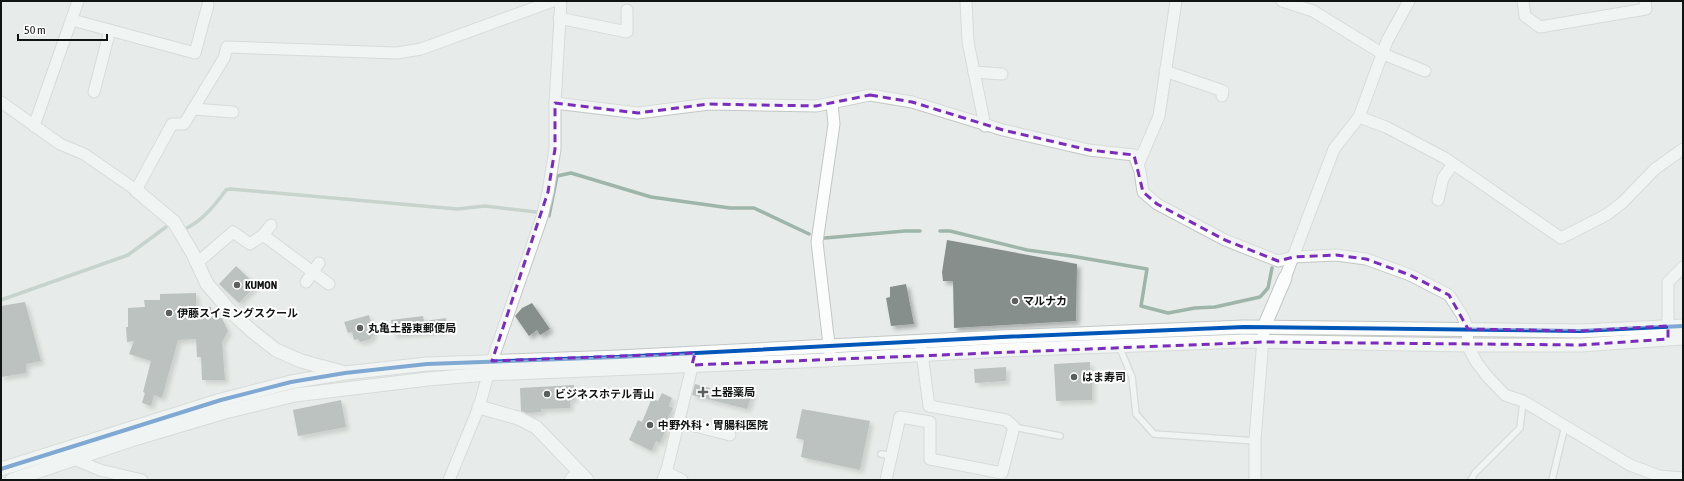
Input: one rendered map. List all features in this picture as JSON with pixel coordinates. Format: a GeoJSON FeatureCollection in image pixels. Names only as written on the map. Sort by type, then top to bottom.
{"type":"FeatureCollection","features":[{"type":"Feature","properties":{"kind":"street"},"geometry":{"type":"LineString","coordinates":[[34,126],[78,1]]}},
{"type":"Feature","properties":{"kind":"street"},"geometry":{"type":"LineString","coordinates":[[136,190],[172,124],[184,124],[193,110],[224,58],[227,47],[397,53],[421,49],[553,1]]}},
{"type":"Feature","properties":{"kind":"street"},"geometry":{"type":"LineString","coordinates":[[449,480],[478,407],[487,374],[542,217],[548,192],[555,149],[554,104],[561,1]]}},
{"type":"Feature","properties":{"kind":"street"},"geometry":{"type":"LineString","coordinates":[[966,1],[968,42],[985,126]]}},
{"type":"Feature","properties":{"kind":"street"},"geometry":{"type":"LineString","coordinates":[[1138,165],[1158,116],[1176,1]]}},
{"type":"Feature","properties":{"kind":"street"},"geometry":{"type":"LineString","coordinates":[[1282,1],[1313,11],[1383,54],[1425,71]]}},
{"type":"Feature","properties":{"kind":"street"},"geometry":{"type":"LineString","coordinates":[[1255,480],[1255,441],[1264,326],[1294,257],[1334,149],[1359,117],[1387,41],[1409,1]]}},
{"type":"Feature","properties":{"kind":"street"},"geometry":{"type":"LineString","coordinates":[[1523,1],[1525,16],[1540,27],[1646,9],[1645,1]]}},
{"type":"Feature","properties":{"kind":"street"},"geometry":{"type":"LineString","coordinates":[[72,20],[195,53],[208,5]]}},
{"type":"Feature","properties":{"kind":"street"},"geometry":{"type":"LineString","coordinates":[[560,18],[627,32],[627,10]]}},
{"type":"Feature","properties":{"kind":"street"},"geometry":{"type":"LineString","coordinates":[[94,92],[110,30]]}},
{"type":"Feature","properties":{"kind":"street"},"geometry":{"type":"LineString","coordinates":[[1166,71],[1223,91],[1222,96]]}},
{"type":"Feature","properties":{"kind":"street"},"geometry":{"type":"LineString","coordinates":[[974,72],[1002,74]]}},
{"type":"Feature","properties":{"kind":"street"},"geometry":{"type":"LineString","coordinates":[[554,104],[638,113],[709,104],[816,106],[870,95],[912,102],[985,126],[1089,150],[1134,155],[1138,165],[1143,192],[1157,204],[1225,240],[1278,261],[1294,257],[1336,256],[1366,259],[1410,275],[1449,295],[1462,315],[1468,329],[1467,345],[1487,376],[1505,395],[1523,402],[1630,465],[1659,476],[1683,478]]}},
{"type":"Feature","properties":{"kind":"street"},"geometry":{"type":"LineString","coordinates":[[1,102],[60,144],[84,154],[136,190],[174,222],[207,284],[232,313],[276,350],[301,361],[345,373]]}},
{"type":"Feature","properties":{"kind":"street"},"geometry":{"type":"LineString","coordinates":[[831,360],[817,242],[834,124],[832,102]]}},
{"type":"Feature","properties":{"kind":"street"},"geometry":{"type":"LineString","coordinates":[[193,110],[232,112]]}},
{"type":"Feature","properties":{"kind":"street"},"geometry":{"type":"LineString","coordinates":[[1359,117],[1386,127],[1453,164],[1561,238],[1612,211],[1622,203],[1655,169],[1683,149]]}},
{"type":"Feature","properties":{"kind":"street"},"geometry":{"type":"LineString","coordinates":[[1438,200],[1443,178],[1453,164]]}},
{"type":"Feature","properties":{"kind":"street"},"geometry":{"type":"LineString","coordinates":[[197,263],[233,232],[250,244],[263,235],[270,225]]}},
{"type":"Feature","properties":{"kind":"street"},"geometry":{"type":"LineString","coordinates":[[263,235],[316,268],[329,284]]}},
{"type":"Feature","properties":{"kind":"street"},"geometry":{"type":"LineString","coordinates":[[1668,332],[1668,282],[1683,267]]}},
{"type":"Feature","properties":{"kind":"street"},"geometry":{"type":"LineString","coordinates":[[306,282],[316,268]]}},
{"type":"Feature","properties":{"kind":"street"},"geometry":{"type":"LineString","coordinates":[[19,479],[74,459],[225,412],[294,396],[347,388],[487,374],[694,359],[829,346],[1264,326],[1668,332],[1683,338]]}},
{"type":"Feature","properties":{"kind":"street"},"geometry":{"type":"LineString","coordinates":[[1,469],[221,400],[292,382],[345,373],[427,364],[492,361],[694,359],[831,360],[1236,342],[1581,345],[1668,332],[1683,326]]}},
{"type":"Feature","properties":{"kind":"street"},"geometry":{"type":"LineString","coordinates":[[920,341],[929,406],[930,459],[1002,473],[1014,427],[1006,420],[929,406]]}},
{"type":"Feature","properties":{"kind":"street"},"geometry":{"type":"LineString","coordinates":[[682,480],[665,476],[694,359]]}},
{"type":"Feature","properties":{"kind":"street"},"geometry":{"type":"LineString","coordinates":[[345,373],[347,388]]}},
{"type":"Feature","properties":{"kind":"street"},"geometry":{"type":"LineString","coordinates":[[478,407],[518,418],[536,427],[578,477]]}},
{"type":"Feature","properties":{"kind":"street"},"geometry":{"type":"LineString","coordinates":[[886,480],[886,455],[900,417],[930,422]]}},
{"type":"Feature","properties":{"kind":"street"},"geometry":{"type":"LineString","coordinates":[[679,422],[730,435]]}},
{"type":"Feature","properties":{"kind":"street"},"geometry":{"type":"LineString","coordinates":[[54,452],[100,470],[142,480]]}},
{"type":"Feature","properties":{"kind":"lane"},"geometry":{"type":"LineString","coordinates":[[1119,346],[1132,377],[1136,414],[1154,434],[1255,441]]}},
{"type":"Feature","properties":{"kind":"lane"},"geometry":{"type":"LineString","coordinates":[[1471,480],[1475,473],[1520,428],[1523,402]]}},
{"type":"Feature","properties":{"kind":"lane"},"geometry":{"type":"LineString","coordinates":[[1552,480],[1565,426]]}},
{"type":"Feature","properties":{"kind":"lane"},"geometry":{"type":"LineString","coordinates":[[1014,427],[1060,436]]}},
{"type":"Feature","properties":{"kind":"lane"},"geometry":{"type":"LineString","coordinates":[[19,464],[19,479]]}},
{"type":"Feature","properties":{"kind":"highlighted area"},"geometry":{"type":"Polygon","coordinates":[[[870,95],[912,102],[1003,130],[1089,150],[1134,155],[1143,192],[1157,204],[1225,240],[1278,261],[1294,257],[1336,255],[1366,259],[1410,275],[1449,295],[1468,329],[1580,331],[1668,326],[1668,339],[1581,345],[1263,342],[692,365],[695,353],[492,361],[548,192],[555,149],[555,103],[638,113],[709,104],[816,106],[870,95]]]}},
{"type":"Feature","properties":{"kind":"building","name":"マルナカ"},"geometry":{"type":"Polygon","coordinates":[[[947,240],[1077,264],[1076,321],[954,328],[953,281],[943,281],[942,272],[947,240]]]}},
{"type":"Feature","properties":{"kind":"building","name":"KUMON"},"geometry":{"type":"Polygon","coordinates":[[[236,266],[256,285],[239,303],[219,284],[236,266]]]}},
{"type":"Feature","properties":{"kind":"building"},"geometry":{"type":"Polygon","coordinates":[[[906,284],[914,324],[891,326],[886,298],[890,297],[890,287],[906,284]]]}},
{"type":"Feature","properties":{"kind":"building"},"geometry":{"type":"Polygon","coordinates":[[[196,293],[196,308],[211,307],[211,318],[222,318],[228,331],[222,342],[225,380],[202,380],[201,357],[197,357],[196,339],[178,340],[162,398],[154,395],[151,406],[142,403],[145,393],[143,392],[151,361],[129,354],[134,341],[127,342],[126,327],[128,327],[128,308],[145,307],[144,300],[160,300],[160,294],[196,293]]]}},
{"type":"Feature","properties":{"kind":"building"},"geometry":{"type":"Polygon","coordinates":[[[25,302],[41,361],[26,364],[26,373],[1,377],[1,306],[25,302]]]}},
{"type":"Feature","properties":{"kind":"building"},"geometry":{"type":"Polygon","coordinates":[[[532,303],[550,329],[540,335],[537,330],[529,336],[515,316],[522,308],[532,303]]]}},
{"type":"Feature","properties":{"kind":"building"},"geometry":{"type":"Polygon","coordinates":[[[369,315],[374,335],[371,336],[371,339],[360,342],[358,339],[354,340],[352,332],[348,333],[344,322],[369,315]]]}},
{"type":"Feature","properties":{"kind":"building"},"geometry":{"type":"Polygon","coordinates":[[[423,316],[424,321],[446,318],[447,330],[393,335],[391,320],[423,316]]]}},
{"type":"Feature","properties":{"kind":"building","name":"はま寿司"},"geometry":{"type":"Polygon","coordinates":[[[1090,362],[1090,372],[1092,372],[1092,400],[1056,401],[1054,364],[1090,362]]]}},
{"type":"Feature","properties":{"kind":"building"},"geometry":{"type":"Polygon","coordinates":[[[1006,367],[1006,381],[975,383],[974,369],[1006,367]]]}},
{"type":"Feature","properties":{"kind":"building"},"geometry":{"type":"Polygon","coordinates":[[[695,384],[717,390],[718,388],[732,392],[733,389],[742,391],[744,388],[753,391],[747,409],[692,395],[695,384]]]}},
{"type":"Feature","properties":{"kind":"building","name":"ビジネスホテル青山"},"geometry":{"type":"Polygon","coordinates":[[[574,385],[574,400],[570,399],[570,408],[541,409],[541,412],[527,413],[521,411],[520,388],[574,385]]]}},
{"type":"Feature","properties":{"kind":"building","name":"中野外科・胃腸科医院"},"geometry":{"type":"Polygon","coordinates":[[[662,393],[672,398],[669,406],[673,408],[663,428],[666,429],[660,443],[656,441],[652,451],[629,440],[638,420],[642,422],[652,398],[658,401],[662,393]]]}},
{"type":"Feature","properties":{"kind":"building"},"geometry":{"type":"Polygon","coordinates":[[[341,400],[346,427],[298,436],[293,410],[341,400]]]}},
{"type":"Feature","properties":{"kind":"building"},"geometry":{"type":"Polygon","coordinates":[[[802,409],[870,421],[860,470],[801,457],[804,440],[796,438],[802,409]]]}},
{"type":"Feature","properties":{"kind":"waterway"},"geometry":{"type":"LineString","coordinates":[[549,216],[557,176],[571,173],[651,197],[730,208],[754,208],[809,234]]}},
{"type":"Feature","properties":{"kind":"waterway"},"geometry":{"type":"LineString","coordinates":[[187,228],[204,216],[226,190],[230,189],[457,209],[485,206],[536,212]]}},
{"type":"Feature","properties":{"kind":"waterway"},"geometry":{"type":"LineString","coordinates":[[1,300],[128,255],[166,227]]}},
{"type":"Feature","properties":{"kind":"waterway"},"geometry":{"type":"LineString","coordinates":[[825,238],[920,231]]}},
{"type":"Feature","properties":{"kind":"waterway"},"geometry":{"type":"LineString","coordinates":[[940,231],[950,231],[1027,250],[1147,269],[1141,306],[1168,313],[1195,308],[1215,307],[1260,297],[1268,288],[1272,268]]}},
{"type":"Feature","properties":{"kind":"cycle path"},"geometry":{"type":"LineString","coordinates":[[1,469],[221,400],[291,382],[345,373],[427,364],[618,357],[1002,337],[1244,327],[1580,331],[1683,326]]}},
{"type":"Feature","properties":{"kind":"place","name":"KUMON"},"geometry":{"type":"Point","coordinates":[237,285]}},
{"type":"Feature","properties":{"kind":"place","name":"マルナカ"},"geometry":{"type":"Point","coordinates":[1015,301]}},
{"type":"Feature","properties":{"kind":"place","name":"伊藤スイミングスクール"},"geometry":{"type":"Point","coordinates":[169,313]}},
{"type":"Feature","properties":{"kind":"place","name":"丸亀土器東郵便局"},"geometry":{"type":"Point","coordinates":[360,328]}},
{"type":"Feature","properties":{"kind":"place","name":"はま寿司"},"geometry":{"type":"Point","coordinates":[1074,377]}},
{"type":"Feature","properties":{"kind":"place","name":"土器薬局"},"geometry":{"type":"Point","coordinates":[703,392]}},
{"type":"Feature","properties":{"kind":"place","name":"ビジネスホテル青山"},"geometry":{"type":"Point","coordinates":[547,394]}},
{"type":"Feature","properties":{"kind":"place","name":"中野外科・胃腸科医院"},"geometry":{"type":"Point","coordinates":[650,425]}}]}
